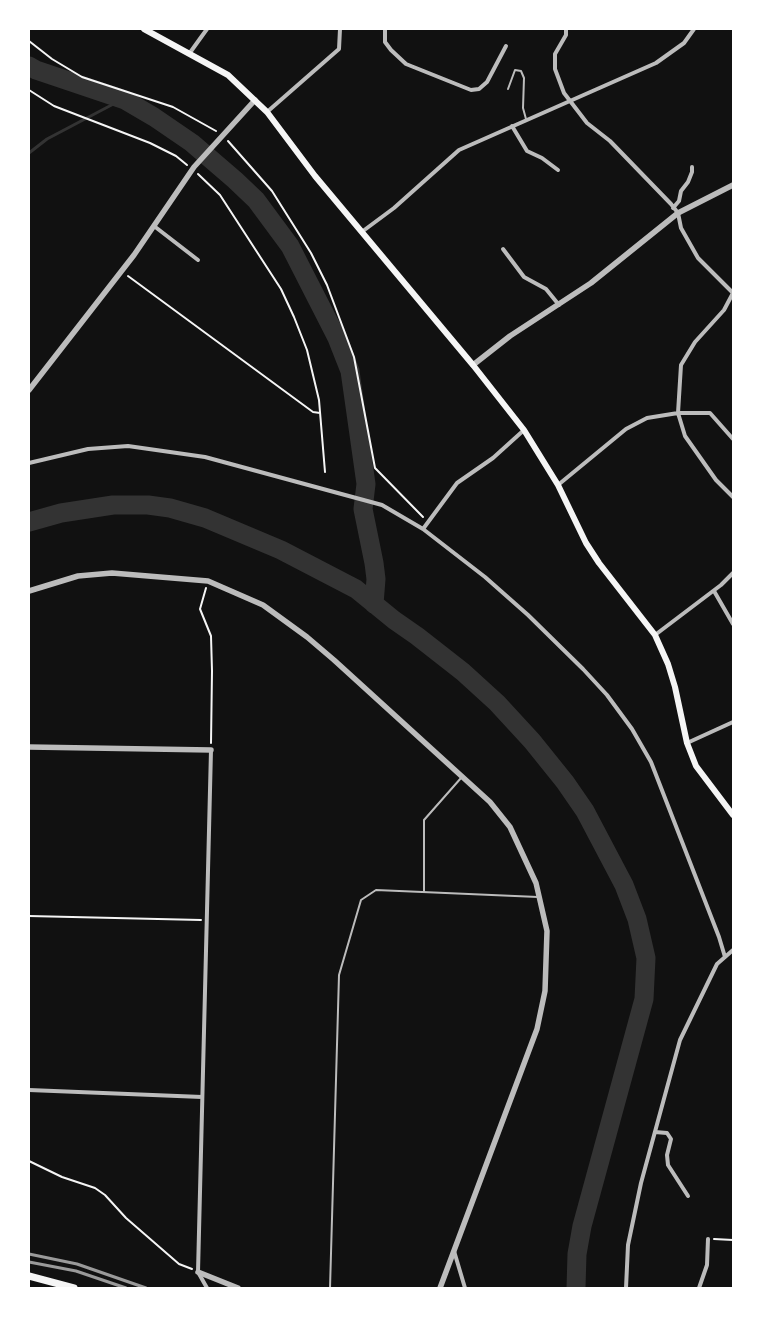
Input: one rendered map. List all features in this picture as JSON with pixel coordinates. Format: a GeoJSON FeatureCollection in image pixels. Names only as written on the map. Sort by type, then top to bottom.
{"type":"FeatureCollection","features":[{"type":"Feature","properties":{"kind":"main road"},"geometry":{"type":"LineString","coordinates":[[144,29],[228,75],[267,112],[315,176],[363,231],[473,365],[524,430],[558,485],[590,550],[655,635],[668,664],[687,743],[696,766],[733,815]]}},
{"type":"Feature","properties":{"kind":"main road"},"geometry":{"type":"LineString","coordinates":[[29,1276],[74,1288]]}},
{"type":"Feature","properties":{"kind":"street"},"geometry":{"type":"LineString","coordinates":[[189,54],[207,29]]}},
{"type":"Feature","properties":{"kind":"street"},"geometry":{"type":"LineString","coordinates":[[267,112],[339,49],[340,29]]}},
{"type":"Feature","properties":{"kind":"street"},"geometry":{"type":"LineString","coordinates":[[385,29],[385,42],[406,64],[472,90],[479,89],[487,82],[506,46]]}},
{"type":"Feature","properties":{"kind":"street"},"geometry":{"type":"LineString","coordinates":[[566,29],[566,35],[555,54],[555,69],[564,93],[569,101],[587,123],[610,140],[678,213],[681,228],[698,258],[733,293],[724,310],[695,342],[681,365],[678,412],[685,436],[716,480],[733,497]]}},
{"type":"Feature","properties":{"kind":"street"},"geometry":{"type":"LineString","coordinates":[[363,231],[394,208],[459,150],[526,119],[616,82],[656,63],[684,43],[694,29]]}},
{"type":"Feature","properties":{"kind":"street"},"geometry":{"type":"LineString","coordinates":[[29,390],[121,271],[194,168],[216,141],[255,100]]}},
{"type":"Feature","properties":{"kind":"street"},"geometry":{"type":"LineString","coordinates":[[512,126],[527,151],[542,158],[558,170]]}},
{"type":"Feature","properties":{"kind":"street"},"geometry":{"type":"LineString","coordinates":[[673,208],[679,201],[681,191],[688,182],[692,172],[692,167]]}},
{"type":"Feature","properties":{"kind":"street"},"geometry":{"type":"LineString","coordinates":[[473,365],[510,336],[560,305],[591,283],[678,213],[733,185]]}},
{"type":"Feature","properties":{"kind":"street"},"geometry":{"type":"LineString","coordinates":[[154,226],[198,260]]}},
{"type":"Feature","properties":{"kind":"street"},"geometry":{"type":"LineString","coordinates":[[503,249],[524,277],[546,289],[560,305]]}},
{"type":"Feature","properties":{"kind":"street"},"geometry":{"type":"LineString","coordinates":[[558,485],[626,428],[647,418],[678,412],[710,413],[733,439]]}},
{"type":"Feature","properties":{"kind":"street"},"geometry":{"type":"LineString","coordinates":[[423,529],[456,483],[493,458],[524,430]]}},
{"type":"Feature","properties":{"kind":"street"},"geometry":{"type":"LineString","coordinates":[[29,463],[88,449],[128,446],[205,457],[382,505],[423,529],[485,577],[528,615],[607,695],[632,729],[651,762],[719,937],[725,957]]}},
{"type":"Feature","properties":{"kind":"street"},"geometry":{"type":"LineString","coordinates":[[655,635],[714,591],[733,573]]}},
{"type":"Feature","properties":{"kind":"street"},"geometry":{"type":"LineString","coordinates":[[29,591],[78,576],[112,574],[208,581],[263,605],[307,637],[490,802],[510,827],[536,883],[547,931],[545,991],[537,1029],[440,1288]]}},
{"type":"Feature","properties":{"kind":"street"},"geometry":{"type":"LineString","coordinates":[[714,591],[733,624]]}},
{"type":"Feature","properties":{"kind":"street"},"geometry":{"type":"LineString","coordinates":[[687,743],[733,722]]}},
{"type":"Feature","properties":{"kind":"street"},"geometry":{"type":"LineString","coordinates":[[29,747],[211,750],[208,920],[198,1272],[207,1288]]}},
{"type":"Feature","properties":{"kind":"street"},"geometry":{"type":"LineString","coordinates":[[626,1288],[628,1245],[655,1132],[680,1040],[717,964],[733,950]]}},
{"type":"Feature","properties":{"kind":"street"},"geometry":{"type":"LineString","coordinates":[[29,1090],[202,1097]]}},
{"type":"Feature","properties":{"kind":"street"},"geometry":{"type":"LineString","coordinates":[[655,1132],[667,1133],[671,1139],[667,1154],[668,1165],[688,1196]]}},
{"type":"Feature","properties":{"kind":"street"},"geometry":{"type":"LineString","coordinates":[[699,1288],[708,1265],[708,1239]]}},
{"type":"Feature","properties":{"kind":"street"},"geometry":{"type":"LineString","coordinates":[[454,1250],[465,1288]]}},
{"type":"Feature","properties":{"kind":"street"},"geometry":{"type":"LineString","coordinates":[[198,1272],[238,1288]]}},
{"type":"Feature","properties":{"kind":"lane"},"geometry":{"type":"LineString","coordinates":[[508,89],[515,70],[521,71],[524,78],[523,108],[526,119]]}},
{"type":"Feature","properties":{"kind":"lane"},"geometry":{"type":"LineString","coordinates":[[424,892],[424,820],[462,777]]}},
{"type":"Feature","properties":{"kind":"lane"},"geometry":{"type":"LineString","coordinates":[[330,1288],[339,975],[361,900],[376,890],[539,897]]}},
{"type":"Feature","properties":{"kind":"path"},"geometry":{"type":"LineString","coordinates":[[29,41],[52,59],[82,77],[173,107],[223,134],[272,191],[311,253],[327,285],[354,357],[375,468],[428,522]]}},
{"type":"Feature","properties":{"kind":"path"},"geometry":{"type":"LineString","coordinates":[[29,90],[54,106],[150,143],[176,156],[194,168],[220,195],[281,289],[307,350],[319,400],[325,472]]}},
{"type":"Feature","properties":{"kind":"path"},"geometry":{"type":"LineString","coordinates":[[121,271],[314,412],[320,413]]}},
{"type":"Feature","properties":{"kind":"path"},"geometry":{"type":"LineString","coordinates":[[208,581],[200,609],[211,636],[211,750]]}},
{"type":"Feature","properties":{"kind":"path"},"geometry":{"type":"LineString","coordinates":[[29,916],[208,920]]}},
{"type":"Feature","properties":{"kind":"path"},"geometry":{"type":"LineString","coordinates":[[29,1161],[62,1177],[95,1188],[105,1195],[126,1218],[179,1264],[198,1272]]}},
{"type":"Feature","properties":{"kind":"path"},"geometry":{"type":"LineString","coordinates":[[708,1239],[733,1240]]}},
{"type":"Feature","properties":{"kind":"waterway"},"geometry":{"type":"LineString","coordinates":[[29,66],[36,70],[125,100],[154,117],[192,143],[256,200],[290,246],[337,338],[350,371],[366,484],[363,509],[376,579],[374,604]]}},
{"type":"Feature","properties":{"kind":"waterway"},"geometry":{"type":"LineString","coordinates":[[29,153],[47,139],[121,100]]}},
{"type":"Feature","properties":{"kind":"waterway"},"geometry":{"type":"LineString","coordinates":[[29,522],[61,513],[113,505],[148,505],[170,508],[205,518],[281,550],[356,589],[394,620],[463,672],[497,703],[532,741],[565,782],[585,811],[624,885],[637,919],[646,958],[644,999],[582,1226],[577,1254],[576,1288]]}},
{"type":"Feature","properties":{"kind":"railway"},"geometry":{"type":"LineString","coordinates":[[29,1254],[77,1264],[146,1288]]}},
{"type":"Feature","properties":{"kind":"railway"},"geometry":{"type":"LineString","coordinates":[[29,1262],[76,1271],[126,1288]]}}]}
